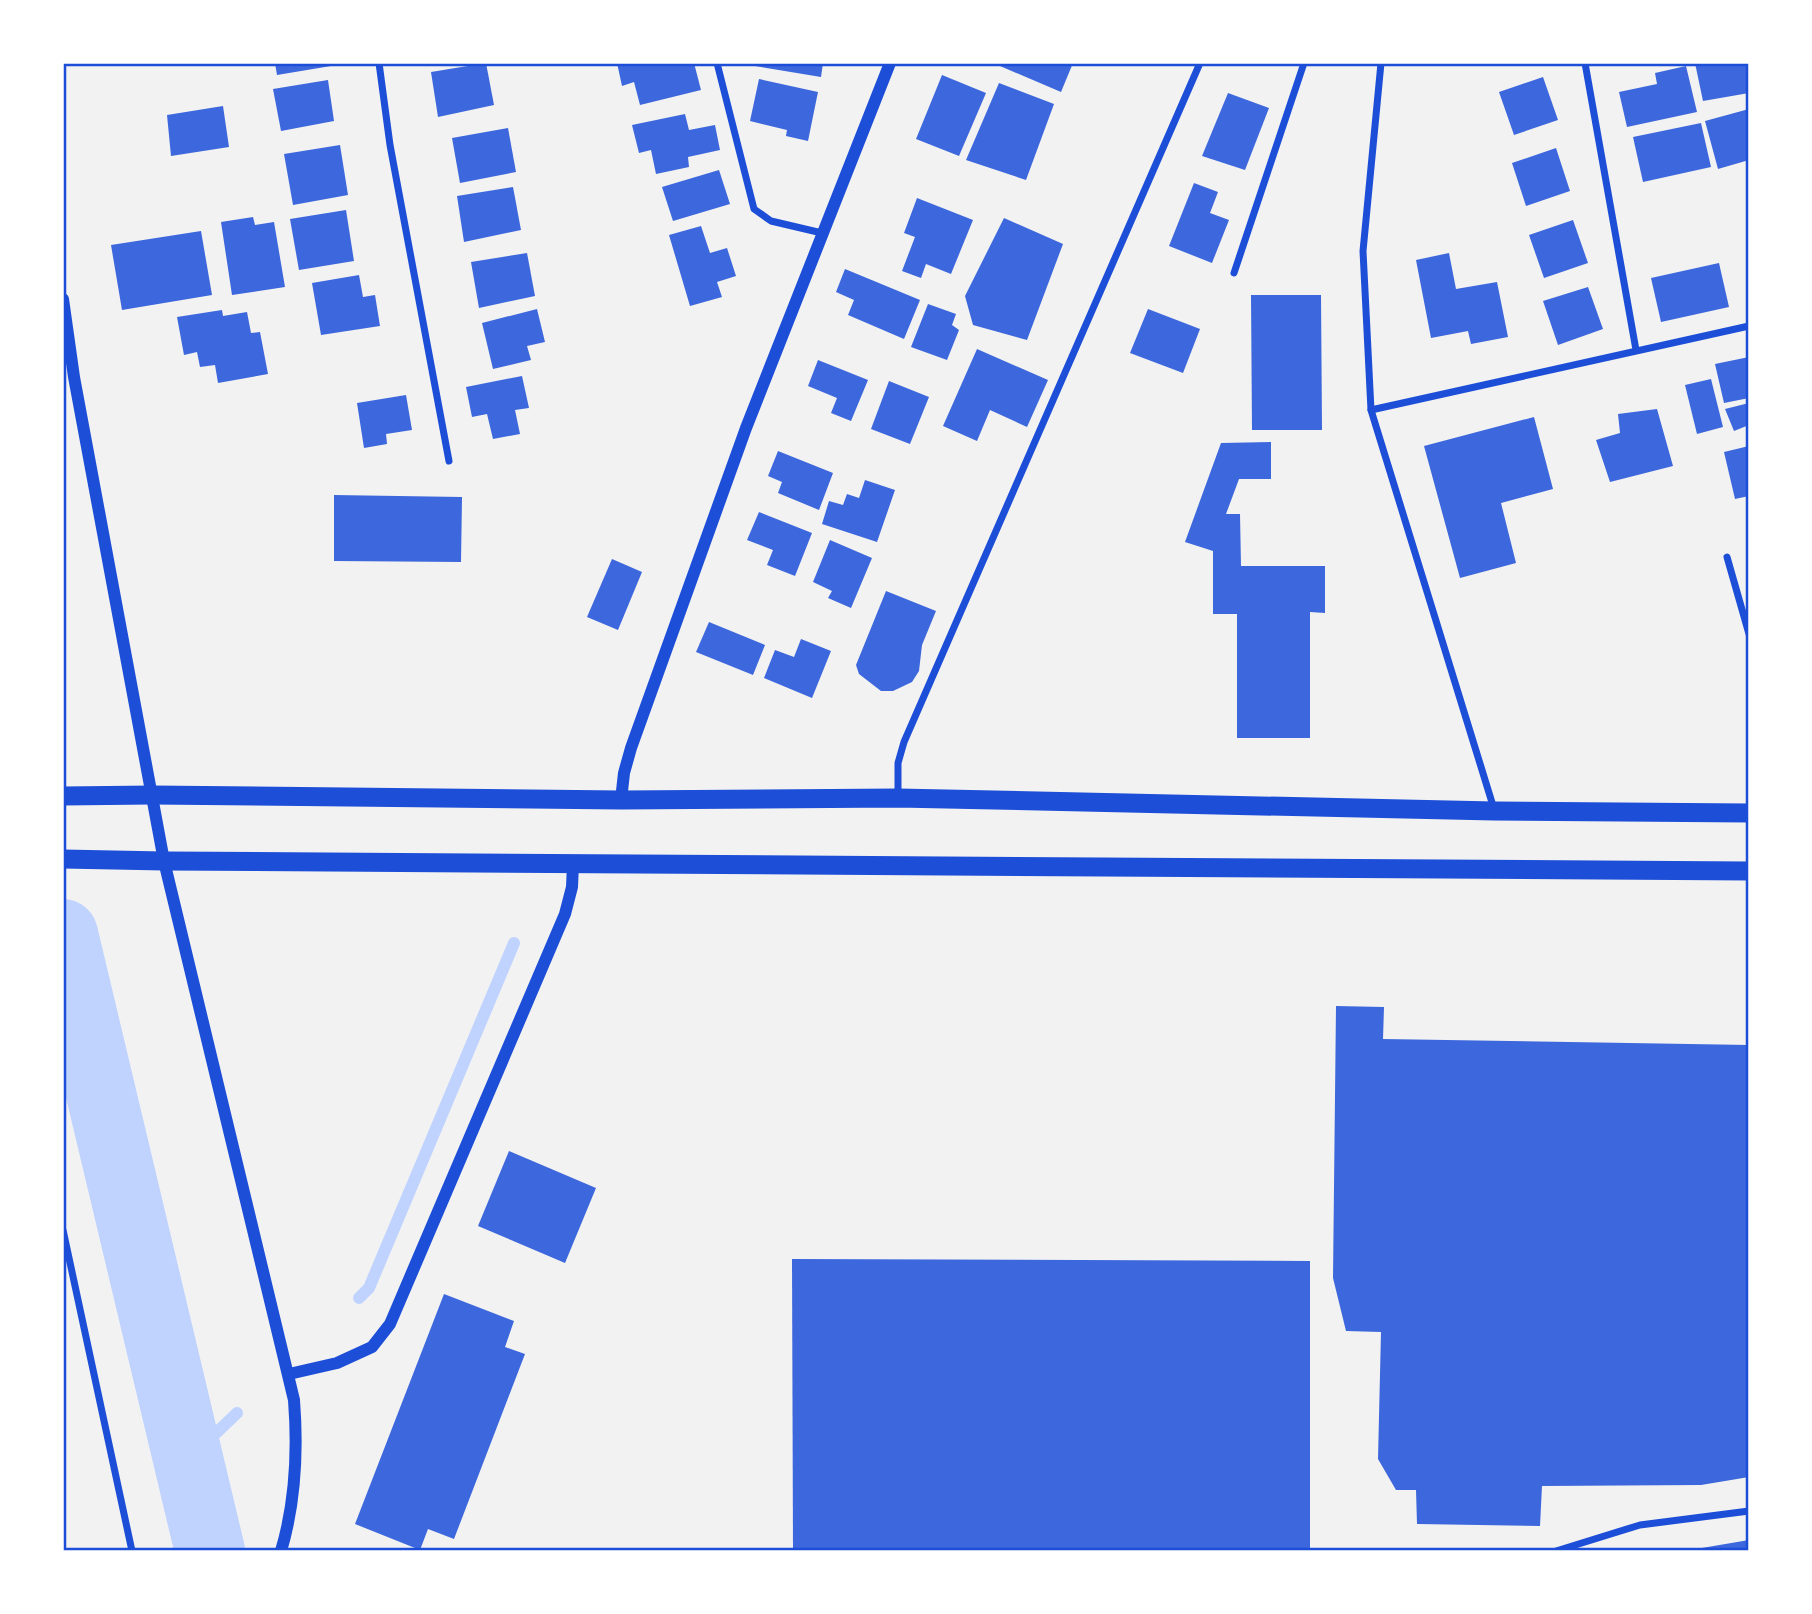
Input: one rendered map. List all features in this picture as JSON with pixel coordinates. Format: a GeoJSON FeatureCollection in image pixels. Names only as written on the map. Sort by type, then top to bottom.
{"type":"FeatureCollection","features":[{"type":"Feature","properties":{"kind":"highway"},"geometry":{"type":"LineString","coordinates":[[72,796],[621,800],[898,798],[1494,811],[1749,813]]}},
{"type":"Feature","properties":{"kind":"highway"},"geometry":{"type":"LineString","coordinates":[[63,859],[164,862],[1749,871]]}},
{"type":"Feature","properties":{"kind":"street"},"geometry":{"type":"LineString","coordinates":[[379,63],[390,145],[449,461]]}},
{"type":"Feature","properties":{"kind":"street"},"geometry":{"type":"LineString","coordinates":[[717,63],[754,209],[771,221],[821,233]]}},
{"type":"Feature","properties":{"kind":"street"},"geometry":{"type":"LineString","coordinates":[[621,800],[624,773],[631,748],[746,428],[890,63]]}},
{"type":"Feature","properties":{"kind":"street"},"geometry":{"type":"LineString","coordinates":[[898,798],[898,762],[904,742],[1200,63]]}},
{"type":"Feature","properties":{"kind":"street"},"geometry":{"type":"LineString","coordinates":[[1234,273],[1304,63]]}},
{"type":"Feature","properties":{"kind":"street"},"geometry":{"type":"LineString","coordinates":[[1381,63],[1363,251],[1371,410],[1494,811]]}},
{"type":"Feature","properties":{"kind":"street"},"geometry":{"type":"LineString","coordinates":[[1586,63],[1636,351]]}},
{"type":"Feature","properties":{"kind":"street"},"geometry":{"type":"LineString","coordinates":[[63,299],[74,377],[164,862],[294,1400],[297,1469],[281,1551]]}},
{"type":"Feature","properties":{"kind":"street"},"geometry":{"type":"LineString","coordinates":[[1371,410],[1749,326]]}},
{"type":"Feature","properties":{"kind":"street"},"geometry":{"type":"LineString","coordinates":[[1727,557],[1749,634]]}},
{"type":"Feature","properties":{"kind":"street"},"geometry":{"type":"LineString","coordinates":[[289,1374],[337,1363],[372,1347],[390,1324],[565,914],[572,887],[573,864]]}},
{"type":"Feature","properties":{"kind":"street"},"geometry":{"type":"LineString","coordinates":[[63,1230],[132,1551]]}},
{"type":"Feature","properties":{"kind":"street"},"geometry":{"type":"LineString","coordinates":[[1556,1551],[1640,1525],[1749,1511]]}},
{"type":"Feature","properties":{"kind":"building"},"geometry":{"type":"Polygon","coordinates":[[[275,63],[330,63],[331,66],[277,75],[275,63]]]}},
{"type":"Feature","properties":{"kind":"building"},"geometry":{"type":"Polygon","coordinates":[[[486,63],[494,105],[438,117],[431,72],[486,63]]]}},
{"type":"Feature","properties":{"kind":"building"},"geometry":{"type":"Polygon","coordinates":[[[617,63],[694,63],[701,90],[640,105],[634,82],[622,86],[617,63]]]}},
{"type":"Feature","properties":{"kind":"building"},"geometry":{"type":"Polygon","coordinates":[[[756,63],[823,63],[821,77],[755,66],[756,63]]]}},
{"type":"Feature","properties":{"kind":"building"},"geometry":{"type":"Polygon","coordinates":[[[993,63],[1073,63],[1061,92],[993,63]]]}},
{"type":"Feature","properties":{"kind":"building"},"geometry":{"type":"Polygon","coordinates":[[[1695,63],[1749,63],[1749,93],[1703,101],[1695,63]]]}},
{"type":"Feature","properties":{"kind":"building"},"geometry":{"type":"Polygon","coordinates":[[[1686,66],[1697,112],[1627,127],[1619,92],[1657,84],[1655,73],[1686,66]]]}},
{"type":"Feature","properties":{"kind":"building"},"geometry":{"type":"Polygon","coordinates":[[[942,75],[986,93],[959,156],[916,139],[942,75]]]}},
{"type":"Feature","properties":{"kind":"building"},"geometry":{"type":"Polygon","coordinates":[[[1543,77],[1558,120],[1514,135],[1499,92],[1543,77]]]}},
{"type":"Feature","properties":{"kind":"building"},"geometry":{"type":"Polygon","coordinates":[[[759,79],[818,92],[808,141],[786,136],[787,130],[750,121],[759,79]]]}},
{"type":"Feature","properties":{"kind":"building"},"geometry":{"type":"Polygon","coordinates":[[[328,80],[334,121],[281,131],[273,89],[328,80]]]}},
{"type":"Feature","properties":{"kind":"building"},"geometry":{"type":"Polygon","coordinates":[[[999,83],[1054,104],[1026,180],[966,160],[999,83]]]}},
{"type":"Feature","properties":{"kind":"building"},"geometry":{"type":"Polygon","coordinates":[[[1228,93],[1269,108],[1245,170],[1202,156],[1228,93]]]}},
{"type":"Feature","properties":{"kind":"building"},"geometry":{"type":"Polygon","coordinates":[[[223,106],[229,147],[171,156],[167,115],[223,106]]]}},
{"type":"Feature","properties":{"kind":"building"},"geometry":{"type":"Polygon","coordinates":[[[1749,109],[1749,160],[1718,169],[1705,121],[1749,109]]]}},
{"type":"Feature","properties":{"kind":"building"},"geometry":{"type":"Polygon","coordinates":[[[685,114],[689,130],[715,125],[720,150],[688,157],[689,167],[656,174],[651,150],[639,153],[632,125],[685,114]]]}},
{"type":"Feature","properties":{"kind":"building"},"geometry":{"type":"Polygon","coordinates":[[[1701,123],[1711,167],[1643,182],[1633,137],[1701,123]]]}},
{"type":"Feature","properties":{"kind":"building"},"geometry":{"type":"Polygon","coordinates":[[[508,128],[516,172],[460,183],[452,138],[508,128]]]}},
{"type":"Feature","properties":{"kind":"building"},"geometry":{"type":"Polygon","coordinates":[[[340,145],[348,195],[293,205],[284,154],[340,145]]]}},
{"type":"Feature","properties":{"kind":"building"},"geometry":{"type":"Polygon","coordinates":[[[1556,148],[1570,191],[1526,206],[1512,163],[1556,148]]]}},
{"type":"Feature","properties":{"kind":"building"},"geometry":{"type":"Polygon","coordinates":[[[719,170],[730,204],[673,221],[662,187],[719,170]]]}},
{"type":"Feature","properties":{"kind":"building"},"geometry":{"type":"Polygon","coordinates":[[[1194,183],[1218,192],[1210,213],[1229,220],[1212,263],[1169,246],[1194,183]]]}},
{"type":"Feature","properties":{"kind":"building"},"geometry":{"type":"Polygon","coordinates":[[[513,187],[521,230],[464,242],[457,196],[513,187]]]}},
{"type":"Feature","properties":{"kind":"building"},"geometry":{"type":"Polygon","coordinates":[[[917,198],[973,220],[951,274],[926,264],[921,278],[902,271],[915,237],[904,233],[917,198]]]}},
{"type":"Feature","properties":{"kind":"building"},"geometry":{"type":"Polygon","coordinates":[[[346,210],[354,261],[299,270],[290,219],[346,210]]]}},
{"type":"Feature","properties":{"kind":"building"},"geometry":{"type":"Polygon","coordinates":[[[253,217],[255,225],[274,222],[285,287],[232,295],[221,222],[253,217]]]}},
{"type":"Feature","properties":{"kind":"building"},"geometry":{"type":"Polygon","coordinates":[[[1004,218],[1063,244],[1027,340],[973,325],[965,296],[1004,218]]]}},
{"type":"Feature","properties":{"kind":"building"},"geometry":{"type":"Polygon","coordinates":[[[1573,220],[1588,263],[1544,278],[1529,235],[1573,220]]]}},
{"type":"Feature","properties":{"kind":"building"},"geometry":{"type":"Polygon","coordinates":[[[701,226],[710,253],[727,248],[736,276],[717,282],[722,297],[690,306],[669,235],[701,226]]]}},
{"type":"Feature","properties":{"kind":"building"},"geometry":{"type":"Polygon","coordinates":[[[201,231],[212,295],[122,310],[111,245],[201,231]]]}},
{"type":"Feature","properties":{"kind":"building"},"geometry":{"type":"Polygon","coordinates":[[[527,253],[535,296],[479,308],[471,262],[527,253]]]}},
{"type":"Feature","properties":{"kind":"building"},"geometry":{"type":"Polygon","coordinates":[[[1449,253],[1456,289],[1497,282],[1508,337],[1471,344],[1468,331],[1431,338],[1416,260],[1449,253]]]}},
{"type":"Feature","properties":{"kind":"building"},"geometry":{"type":"Polygon","coordinates":[[[1719,263],[1729,307],[1661,322],[1651,278],[1719,263]]]}},
{"type":"Feature","properties":{"kind":"building"},"geometry":{"type":"Polygon","coordinates":[[[845,269],[920,300],[904,339],[848,315],[854,300],[836,292],[845,269]]]}},
{"type":"Feature","properties":{"kind":"building"},"geometry":{"type":"Polygon","coordinates":[[[359,275],[363,297],[375,295],[380,326],[321,335],[312,283],[359,275]]]}},
{"type":"Feature","properties":{"kind":"building"},"geometry":{"type":"Polygon","coordinates":[[[1588,287],[1603,329],[1558,345],[1543,301],[1588,287]]]}},
{"type":"Feature","properties":{"kind":"building"},"geometry":{"type":"Polygon","coordinates":[[[1251,295],[1321,295],[1322,430],[1252,430],[1251,295]]]}},
{"type":"Feature","properties":{"kind":"building"},"geometry":{"type":"Polygon","coordinates":[[[928,304],[956,314],[952,325],[959,330],[947,360],[911,347],[928,304]]]}},
{"type":"Feature","properties":{"kind":"building"},"geometry":{"type":"Polygon","coordinates":[[[537,309],[545,342],[527,346],[531,360],[493,369],[482,323],[537,309]]]}},
{"type":"Feature","properties":{"kind":"building"},"geometry":{"type":"Polygon","coordinates":[[[1148,309],[1200,329],[1183,373],[1130,353],[1148,309]]]}},
{"type":"Feature","properties":{"kind":"building"},"geometry":{"type":"Polygon","coordinates":[[[222,310],[223,316],[247,312],[251,333],[260,332],[268,374],[218,383],[215,365],[200,367],[197,352],[184,355],[177,317],[222,310]]]}},
{"type":"Feature","properties":{"kind":"building"},"geometry":{"type":"Polygon","coordinates":[[[977,349],[1048,380],[1027,427],[990,410],[977,441],[943,426],[977,349]]]}},
{"type":"Feature","properties":{"kind":"building"},"geometry":{"type":"Polygon","coordinates":[[[1749,357],[1749,398],[1724,403],[1715,364],[1749,357]]]}},
{"type":"Feature","properties":{"kind":"building"},"geometry":{"type":"Polygon","coordinates":[[[818,360],[868,380],[851,421],[831,413],[837,398],[808,386],[818,360]]]}},
{"type":"Feature","properties":{"kind":"building"},"geometry":{"type":"Polygon","coordinates":[[[522,376],[529,408],[515,410],[520,434],[493,439],[487,414],[472,417],[466,387],[522,376]]]}},
{"type":"Feature","properties":{"kind":"building"},"geometry":{"type":"Polygon","coordinates":[[[1711,379],[1723,427],[1697,434],[1685,385],[1711,379]]]}},
{"type":"Feature","properties":{"kind":"building"},"geometry":{"type":"Polygon","coordinates":[[[889,381],[929,397],[910,444],[871,429],[889,381]]]}},
{"type":"Feature","properties":{"kind":"building"},"geometry":{"type":"Polygon","coordinates":[[[406,395],[412,430],[386,434],[387,444],[364,448],[357,403],[406,395]]]}},
{"type":"Feature","properties":{"kind":"building"},"geometry":{"type":"Polygon","coordinates":[[[1749,403],[1749,425],[1734,431],[1725,409],[1749,403]]]}},
{"type":"Feature","properties":{"kind":"building"},"geometry":{"type":"Polygon","coordinates":[[[1657,409],[1673,466],[1610,482],[1596,440],[1620,433],[1618,414],[1657,409]]]}},
{"type":"Feature","properties":{"kind":"building"},"geometry":{"type":"Polygon","coordinates":[[[1534,417],[1553,489],[1501,503],[1516,563],[1460,578],[1424,446],[1534,417]]]}},
{"type":"Feature","properties":{"kind":"building"},"geometry":{"type":"Polygon","coordinates":[[[1271,442],[1271,479],[1239,479],[1226,514],[1240,514],[1241,566],[1325,566],[1325,613],[1310,612],[1310,738],[1237,738],[1237,614],[1213,614],[1213,551],[1185,542],[1221,443],[1271,442]]]}},
{"type":"Feature","properties":{"kind":"building"},"geometry":{"type":"Polygon","coordinates":[[[1749,446],[1749,496],[1735,499],[1724,452],[1749,446]]]}},
{"type":"Feature","properties":{"kind":"building"},"geometry":{"type":"Polygon","coordinates":[[[778,451],[833,473],[819,510],[778,493],[782,482],[768,476],[778,451]]]}},
{"type":"Feature","properties":{"kind":"building"},"geometry":{"type":"Polygon","coordinates":[[[865,480],[895,490],[877,542],[822,524],[829,501],[843,505],[847,494],[859,498],[865,480]]]}},
{"type":"Feature","properties":{"kind":"building"},"geometry":{"type":"Polygon","coordinates":[[[334,495],[462,497],[461,562],[334,561],[334,495]]]}},
{"type":"Feature","properties":{"kind":"building"},"geometry":{"type":"Polygon","coordinates":[[[759,512],[812,533],[795,576],[767,565],[773,550],[747,540],[759,512]]]}},
{"type":"Feature","properties":{"kind":"building"},"geometry":{"type":"Polygon","coordinates":[[[830,540],[872,558],[851,608],[828,598],[832,591],[813,582],[830,540]]]}},
{"type":"Feature","properties":{"kind":"building"},"geometry":{"type":"Polygon","coordinates":[[[612,559],[642,572],[618,630],[587,617],[612,559]]]}},
{"type":"Feature","properties":{"kind":"building"},"geometry":{"type":"Polygon","coordinates":[[[886,591],[936,611],[922,645],[919,671],[912,682],[893,691],[881,691],[859,674],[856,665],[886,591]]]}},
{"type":"Feature","properties":{"kind":"building"},"geometry":{"type":"Polygon","coordinates":[[[709,622],[765,645],[753,675],[696,652],[709,622]]]}},
{"type":"Feature","properties":{"kind":"building"},"geometry":{"type":"Polygon","coordinates":[[[801,639],[831,651],[812,698],[764,678],[775,650],[794,657],[801,639]]]}},
{"type":"Feature","properties":{"kind":"building"},"geometry":{"type":"Polygon","coordinates":[[[1336,1006],[1384,1007],[1383,1039],[1749,1045],[1749,1477],[1701,1485],[1542,1486],[1540,1526],[1417,1524],[1416,1490],[1396,1490],[1378,1459],[1381,1332],[1346,1331],[1333,1278],[1336,1006]]]}},
{"type":"Feature","properties":{"kind":"building"},"geometry":{"type":"Polygon","coordinates":[[[509,1151],[596,1188],[565,1263],[478,1226],[509,1151]]]}},
{"type":"Feature","properties":{"kind":"building"},"geometry":{"type":"Polygon","coordinates":[[[792,1259],[1310,1261],[1310,1551],[793,1551],[792,1259]]]}},
{"type":"Feature","properties":{"kind":"building"},"geometry":{"type":"Polygon","coordinates":[[[444,1294],[514,1321],[505,1347],[525,1354],[454,1539],[428,1529],[420,1550],[355,1524],[444,1294]]]}},
{"type":"Feature","properties":{"kind":"building"},"geometry":{"type":"Polygon","coordinates":[[[1749,1540],[1749,1551],[1690,1551],[1690,1550],[1749,1540]]]}},
{"type":"Feature","properties":{"kind":"waterway"},"geometry":{"type":"LineString","coordinates":[[63,934],[210,1551]]}},
{"type":"Feature","properties":{"kind":"waterway"},"geometry":{"type":"LineString","coordinates":[[359,1298],[369,1288],[514,943]]}},
{"type":"Feature","properties":{"kind":"waterway"},"geometry":{"type":"LineString","coordinates":[[189,1459],[237,1413]]}}]}
